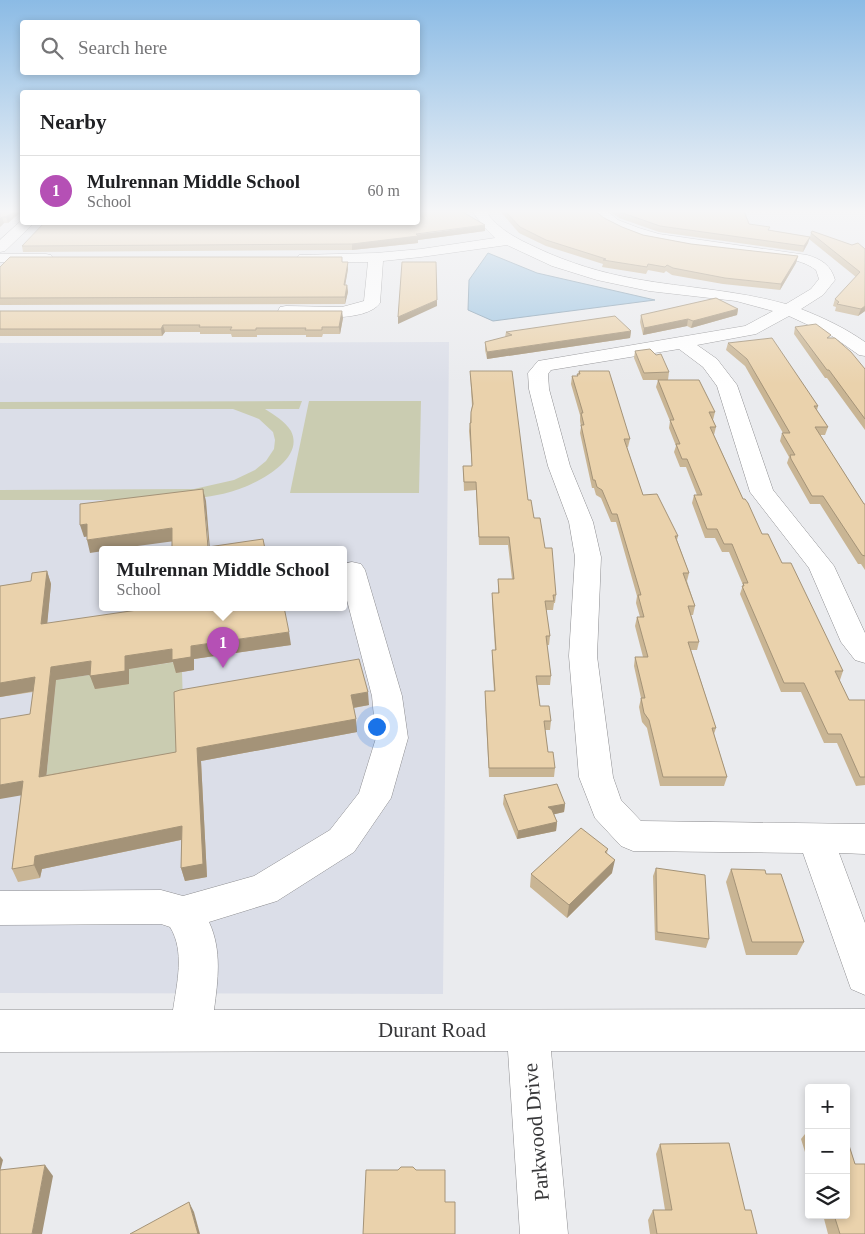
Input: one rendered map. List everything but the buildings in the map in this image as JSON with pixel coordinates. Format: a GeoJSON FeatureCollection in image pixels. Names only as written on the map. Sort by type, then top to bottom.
{"type":"FeatureCollection","features":[{"type":"Feature","properties":{"kind":"street"},"geometry":{"type":"LineString","coordinates":[[268,311],[348,311],[364,308],[372,303],[375,269]]}},
{"type":"Feature","properties":{"kind":"street"},"geometry":{"type":"LineString","coordinates":[[577,269],[646,286],[746,299],[788,310],[822,323],[851,340],[865,351]]}},
{"type":"Feature","properties":{"kind":"street"},"geometry":{"type":"LineString","coordinates":[[822,269],[826,273],[827,280],[816,292],[788,310],[750,330],[682,343],[545,364],[538,373],[539,389],[559,466],[581,522],[588,557],[583,656],[596,777],[607,808],[633,836],[865,839]]}},
{"type":"Feature","properties":{"kind":"street"},"geometry":{"type":"LineString","coordinates":[[682,343],[710,363],[727,385],[762,492],[821,566],[851,635],[865,654]]}},
{"type":"Feature","properties":{"kind":"street"},"geometry":{"type":"LineString","coordinates":[[0,908],[161,908],[183,913],[264,889],[342,841],[374,798],[392,738],[387,696],[352,570]]}},
{"type":"Feature","properties":{"kind":"street"},"geometry":{"type":"LineString","coordinates":[[816,839],[865,976]]}},
{"type":"Feature","properties":{"kind":"street"},"geometry":{"type":"LineString","coordinates":[[183,913],[195,933],[199,972],[190,1031]]}},
{"type":"Feature","properties":{"kind":"street","name":"Parkwood Drive"},"geometry":{"type":"LineString","coordinates":[[528,1030],[544,1234]]}},
{"type":"Feature","properties":{"kind":"street","name":"Durant Road"},"geometry":{"type":"LineString","coordinates":[[0,1031],[865,1030]]}},
{"type":"Feature","properties":{"kind":"shaded area"},"geometry":{"type":"Polygon","coordinates":[[[449,342],[443,994],[0,993],[0,343],[449,342]]]}},
{"type":"Feature","properties":{"kind":"green space"},"geometry":{"type":"Polygon","coordinates":[[[302,401],[299,409],[265,409],[289,427],[294,442],[291,452],[274,471],[240,489],[217,495],[177,500],[0,500],[0,490],[194,489],[234,480],[255,470],[266,461],[274,449],[275,440],[273,432],[259,419],[233,409],[0,409],[0,402],[302,401]]]}},
{"type":"Feature","properties":{"kind":"green space"},"geometry":{"type":"Polygon","coordinates":[[[309,401],[421,401],[419,493],[290,493],[309,401]]]}},
{"type":"Feature","properties":{"kind":"green space"},"geometry":{"type":"Polygon","coordinates":[[[175,662],[176,673],[182,672],[183,704],[180,766],[45,790],[56,680],[175,662]]]}},
{"type":"Feature","properties":{"kind":"water"},"geometry":{"type":"Polygon","coordinates":[[[477,269],[526,269],[537,273],[655,300],[493,321],[468,310],[469,280],[477,269]]]}},
{"type":"Feature","properties":{"kind":"place","name":"Mulrennan Middle School"},"geometry":{"type":"Point","coordinates":[223,668]}}]}
